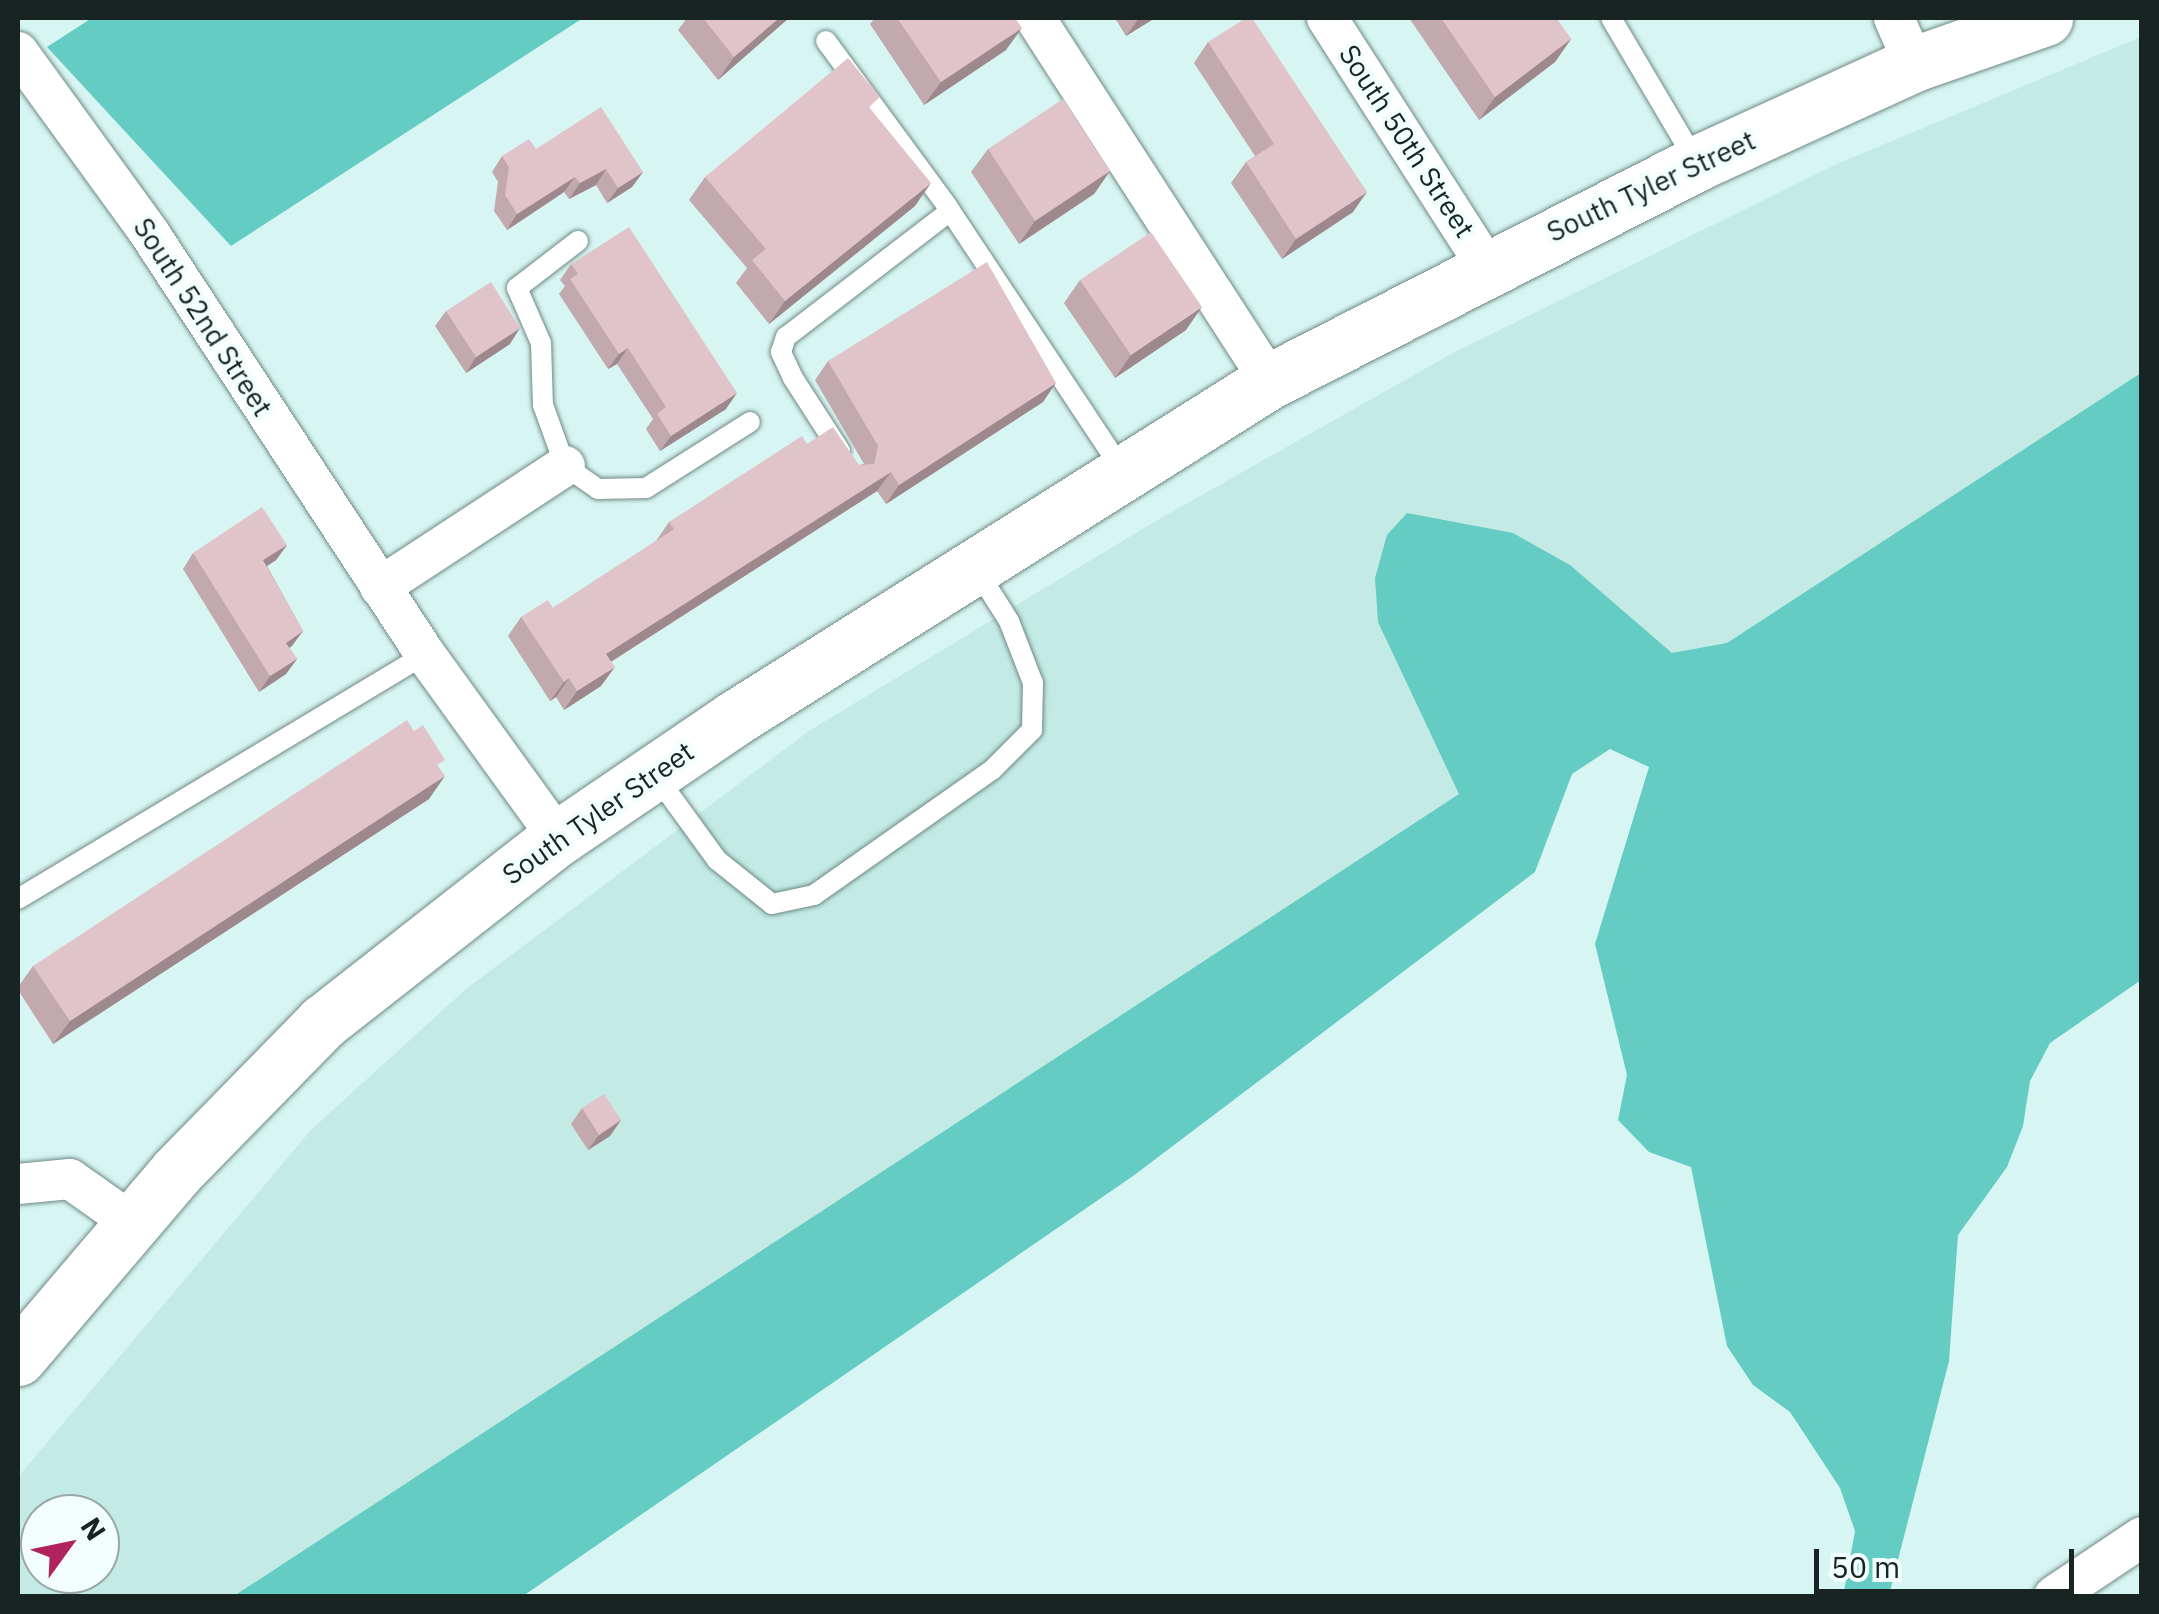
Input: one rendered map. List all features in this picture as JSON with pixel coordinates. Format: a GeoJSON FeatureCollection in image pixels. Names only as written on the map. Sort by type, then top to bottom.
{"type":"FeatureCollection","features":[{"type":"Feature","properties":{"kind":"main road","name":"South Tyler Street"},"geometry":{"type":"LineString","coordinates":[[18,1358],[132,1222],[323,1022],[558,838],[654,773],[972,563],[1270,381],[1486,266],[1697,163],[1904,41],[2045,18]]}},
{"type":"Feature","properties":{"kind":"street"},"geometry":{"type":"LineString","coordinates":[[1034,18],[1270,381]]}},
{"type":"Feature","properties":{"kind":"street","name":"South 50th Street"},"geometry":{"type":"LineString","coordinates":[[1327,18],[1486,266]]}},
{"type":"Feature","properties":{"kind":"street","name":"South 52nd Street"},"geometry":{"type":"LineString","coordinates":[[18,52],[150,234],[380,587],[558,838]]}},
{"type":"Feature","properties":{"kind":"street"},"geometry":{"type":"LineString","coordinates":[[380,587],[565,466]]}},
{"type":"Feature","properties":{"kind":"street"},"geometry":{"type":"LineString","coordinates":[[18,1184],[70,1179],[132,1222]]}},
{"type":"Feature","properties":{"kind":"street"},"geometry":{"type":"LineString","coordinates":[[2054,1596],[2142,1537]]}},
{"type":"Feature","properties":{"kind":"lane"},"geometry":{"type":"LineString","coordinates":[[1611,18],[1697,163]]}},
{"type":"Feature","properties":{"kind":"lane"},"geometry":{"type":"LineString","coordinates":[[826,41],[950,211],[1123,471]]}},
{"type":"Feature","properties":{"kind":"lane"},"geometry":{"type":"LineString","coordinates":[[853,472],[794,378],[782,352],[786,338],[950,211]]}},
{"type":"Feature","properties":{"kind":"lane"},"geometry":{"type":"LineString","coordinates":[[578,241],[517,288],[541,343],[544,405],[565,466],[598,489],[646,488],[750,422]]}},
{"type":"Feature","properties":{"kind":"lane"},"geometry":{"type":"LineString","coordinates":[[654,773],[717,860],[772,904],[814,896],[992,770],[1032,730],[1032,683],[1009,621],[972,563]]}},
{"type":"Feature","properties":{"kind":"lane"},"geometry":{"type":"LineString","coordinates":[[18,898],[426,654]]}},
{"type":"Feature","properties":{"kind":"shaded area"},"geometry":{"type":"Polygon","coordinates":[[[92,18],[583,18],[231,246],[47,47],[92,18]]]}},
{"type":"Feature","properties":{"kind":"shaded area"},"geometry":{"type":"Polygon","coordinates":[[[2141,37],[2141,375],[291,1596],[18,1596],[18,1477],[311,1130],[466,989],[809,731],[1149,525],[1451,354],[1837,164],[2141,37]]]}},
{"type":"Feature","properties":{"kind":"shaded area"},"geometry":{"type":"Polygon","coordinates":[[[2141,373],[2141,980],[2050,1043],[2030,1081],[2023,1126],[2007,1167],[1958,1235],[1949,1361],[1889,1595],[1844,1591],[1855,1531],[1840,1488],[1790,1412],[1753,1385],[1727,1346],[1691,1167],[1649,1152],[1618,1120],[1627,1075],[1595,944],[1649,767],[1610,749],[1572,774],[1535,872],[1133,1176],[523,1596],[234,1596],[1459,794],[1378,622],[1375,578],[1387,535],[1407,513],[1513,533],[1570,565],[1672,653],[1727,643],[2141,373]]]}},
{"type":"Feature","properties":{"kind":"building"},"geometry":{"type":"Polygon","coordinates":[[[703,18],[779,18],[734,57],[703,18]]]}},
{"type":"Feature","properties":{"kind":"building"},"geometry":{"type":"Polygon","coordinates":[[[897,18],[1015,18],[1022,28],[941,82],[897,18]]]}},
{"type":"Feature","properties":{"kind":"building"},"geometry":{"type":"Polygon","coordinates":[[[1252,18],[1367,192],[1296,239],[1246,162],[1274,144],[1208,42],[1252,18]]]}},
{"type":"Feature","properties":{"kind":"building"},"geometry":{"type":"Polygon","coordinates":[[[1441,18],[1556,18],[1571,39],[1495,97],[1441,18]]]}},
{"type":"Feature","properties":{"kind":"building"},"geometry":{"type":"Polygon","coordinates":[[[848,58],[880,97],[869,107],[931,183],[785,301],[752,260],[766,249],[705,177],[848,58]]]}},
{"type":"Feature","properties":{"kind":"building"},"geometry":{"type":"Polygon","coordinates":[[[1063,99],[1110,171],[1035,221],[988,149],[1063,99]]]}},
{"type":"Feature","properties":{"kind":"building"},"geometry":{"type":"Polygon","coordinates":[[[601,107],[643,172],[618,188],[606,169],[580,183],[575,177],[517,214],[505,195],[509,167],[502,156],[529,139],[536,149],[601,107]]]}},
{"type":"Feature","properties":{"kind":"building"},"geometry":{"type":"Polygon","coordinates":[[[629,227],[737,393],[671,436],[657,414],[666,407],[628,348],[619,354],[570,279],[578,274],[571,264],[629,227]]]}},
{"type":"Feature","properties":{"kind":"building"},"geometry":{"type":"Polygon","coordinates":[[[1151,232],[1202,307],[1131,355],[1080,280],[1151,232]]]}},
{"type":"Feature","properties":{"kind":"building"},"geometry":{"type":"Polygon","coordinates":[[[987,262],[1056,383],[899,485],[891,472],[606,654],[615,667],[577,691],[569,678],[564,682],[521,617],[548,600],[553,608],[674,529],[669,522],[802,436],[807,444],[833,427],[859,465],[874,464],[878,446],[828,361],[987,262]]]}},
{"type":"Feature","properties":{"kind":"building"},"geometry":{"type":"Polygon","coordinates":[[[491,282],[520,328],[476,357],[446,311],[491,282]]]}},
{"type":"Feature","properties":{"kind":"building"},"geometry":{"type":"Polygon","coordinates":[[[262,507],[287,545],[263,560],[303,631],[286,643],[297,659],[270,676],[193,553],[262,507]]]}},
{"type":"Feature","properties":{"kind":"building"},"geometry":{"type":"Polygon","coordinates":[[[407,720],[414,731],[423,725],[445,760],[437,765],[445,776],[70,1021],[33,966],[407,720]]]}},
{"type":"Feature","properties":{"kind":"building"},"geometry":{"type":"Polygon","coordinates":[[[604,1094],[621,1120],[599,1135],[582,1108],[604,1094]]]}}]}
